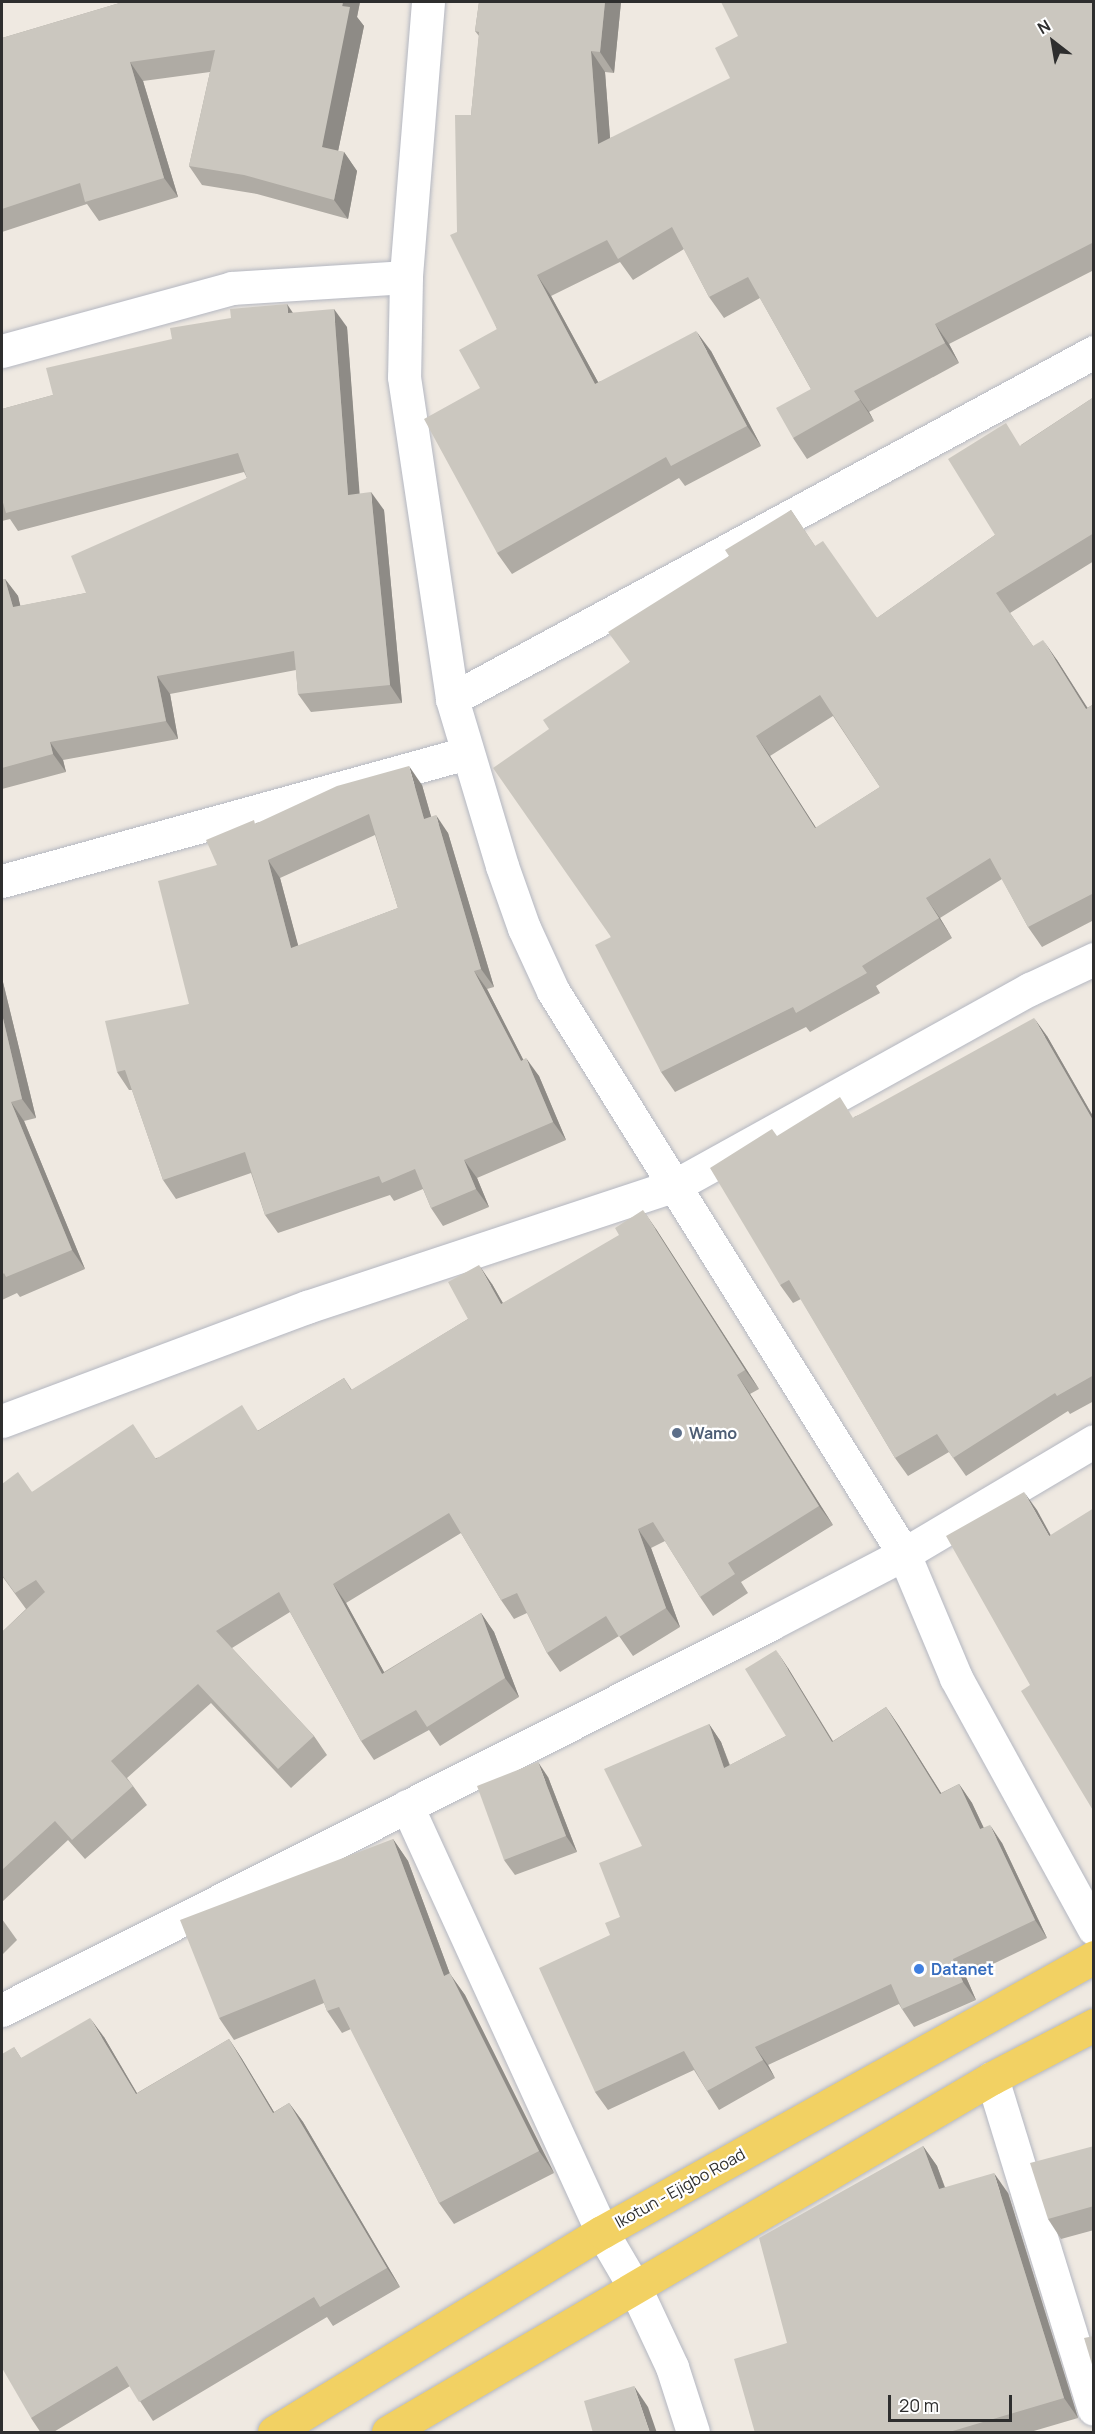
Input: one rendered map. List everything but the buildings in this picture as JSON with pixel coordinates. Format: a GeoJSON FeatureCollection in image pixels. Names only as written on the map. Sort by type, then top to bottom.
{"type":"FeatureCollection","features":[{"type":"Feature","properties":{"kind":"main road","name":"Ikotun - Ejigbo Road"},"geometry":{"type":"LineString","coordinates":[[274,2433],[602,2232],[1094,1957]]}},
{"type":"Feature","properties":{"kind":"main road"},"geometry":{"type":"LineString","coordinates":[[388,2433],[636,2290],[992,2078],[1094,2025]]}},
{"type":"Feature","properties":{"kind":"street"},"geometry":{"type":"LineString","coordinates":[[429,2],[406,277],[404,376],[410,435],[452,699],[466,753],[524,928],[553,991],[904,1554],[956,1678],[1094,1929]]}},
{"type":"Feature","properties":{"kind":"street"},"geometry":{"type":"LineString","coordinates":[[2,351],[232,288],[406,277]]}},
{"type":"Feature","properties":{"kind":"street"},"geometry":{"type":"LineString","coordinates":[[452,699],[1094,352]]}},
{"type":"Feature","properties":{"kind":"street"},"geometry":{"type":"LineString","coordinates":[[2,881],[466,753]]}},
{"type":"Feature","properties":{"kind":"street"},"geometry":{"type":"LineString","coordinates":[[2,1421],[307,1307],[676,1185],[1030,989],[1094,959]]}},
{"type":"Feature","properties":{"kind":"street"},"geometry":{"type":"LineString","coordinates":[[2,2010],[904,1554],[1094,1441]]}},
{"type":"Feature","properties":{"kind":"street"},"geometry":{"type":"LineString","coordinates":[[407,1806],[602,2232],[636,2290],[672,2367],[693,2433]]}},
{"type":"Feature","properties":{"kind":"street"},"geometry":{"type":"LineString","coordinates":[[992,2078],[1094,2409]]}},
{"type":"Feature","properties":{"kind":"place","name":"Wamo"},"geometry":{"type":"Point","coordinates":[677,1433]}},
{"type":"Feature","properties":{"kind":"place","name":"Datanet"},"geometry":{"type":"Point","coordinates":[919,1969]}}]}
